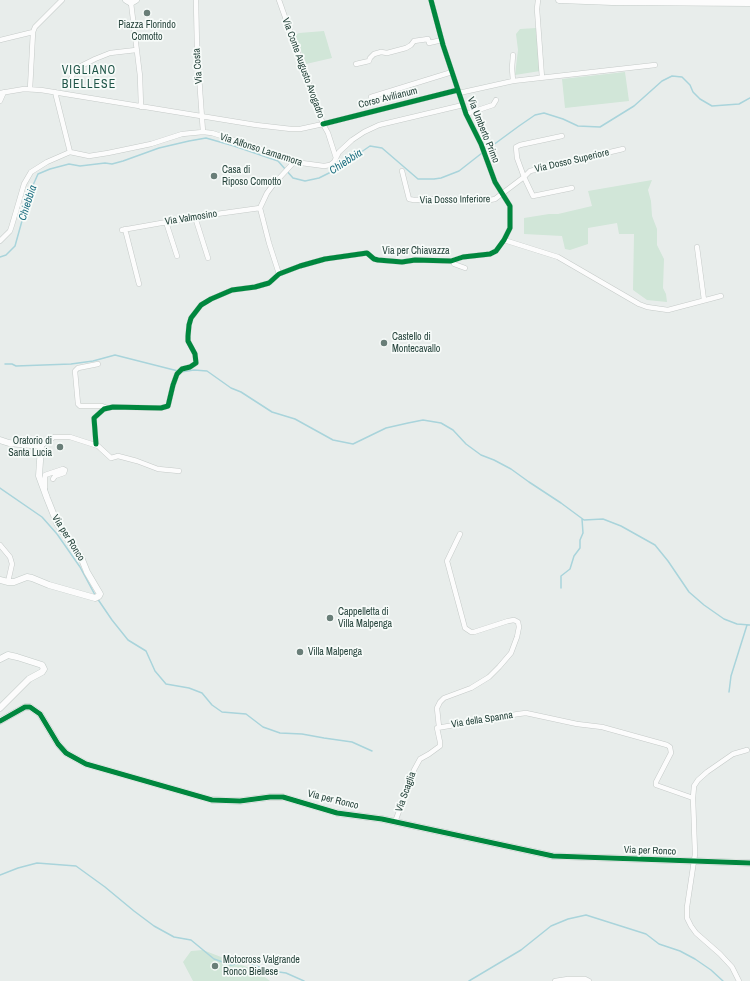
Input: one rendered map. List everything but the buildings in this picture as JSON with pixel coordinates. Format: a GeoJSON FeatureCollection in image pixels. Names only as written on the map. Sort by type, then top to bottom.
{"type":"FeatureCollection","features":[{"type":"Feature","properties":{"kind":"street"},"geometry":{"type":"LineString","coordinates":[[30,89],[32,32],[35,27],[62,0]]}},
{"type":"Feature","properties":{"kind":"street","name":"Via Costa"},"geometry":{"type":"LineString","coordinates":[[196,0],[197,48],[203,132]]}},
{"type":"Feature","properties":{"kind":"street","name":"Via Conte Augusto Avogadro"},"geometry":{"type":"LineString","coordinates":[[279,0],[336,158]]}},
{"type":"Feature","properties":{"kind":"street","name":"Via Umberto Primo"},"geometry":{"type":"LineString","coordinates":[[431,0],[442,40],[466,114],[481,144],[495,182],[510,206],[510,228],[504,240]]}},
{"type":"Feature","properties":{"kind":"street"},"geometry":{"type":"LineString","coordinates":[[538,0],[537,9],[542,78]]}},
{"type":"Feature","properties":{"kind":"street"},"geometry":{"type":"LineString","coordinates":[[559,0],[750,3]]}},
{"type":"Feature","properties":{"kind":"street"},"geometry":{"type":"LineString","coordinates":[[131,1],[140,76],[141,107]]}},
{"type":"Feature","properties":{"kind":"street"},"geometry":{"type":"LineString","coordinates":[[0,40],[32,32]]}},
{"type":"Feature","properties":{"kind":"street"},"geometry":{"type":"LineString","coordinates":[[356,64],[369,61],[374,54],[381,52],[387,53],[406,48],[414,41],[428,39],[429,43],[442,40]]}},
{"type":"Feature","properties":{"kind":"street"},"geometry":{"type":"LineString","coordinates":[[71,79],[75,69],[95,59],[110,53],[136,50]]}},
{"type":"Feature","properties":{"kind":"street"},"geometry":{"type":"LineString","coordinates":[[513,55],[512,68],[514,81]]}},
{"type":"Feature","properties":{"kind":"street","name":"Corso Avilianum"},"geometry":{"type":"LineString","coordinates":[[2,93],[30,89],[55,92],[256,125],[300,129],[458,91],[514,81],[656,65]]}},
{"type":"Feature","properties":{"kind":"street"},"geometry":{"type":"LineString","coordinates":[[370,96],[452,72]]}},
{"type":"Feature","properties":{"kind":"street"},"geometry":{"type":"LineString","coordinates":[[0,241],[3,240],[10,231],[24,184],[31,172],[47,162],[70,152],[55,92]]}},
{"type":"Feature","properties":{"kind":"street"},"geometry":{"type":"LineString","coordinates":[[0,101],[2,100],[2,93]]}},
{"type":"Feature","properties":{"kind":"street","name":"Via Umberto Primo"},"geometry":{"type":"LineString","coordinates":[[466,114],[493,105],[496,100]]}},
{"type":"Feature","properties":{"kind":"street","name":"Via Alfonso Lamarmora"},"geometry":{"type":"LineString","coordinates":[[70,152],[89,156],[151,144],[182,134],[203,132],[212,133],[240,142],[285,157],[294,162],[324,166],[330,165],[344,147],[352,140],[379,125],[463,105]]}},
{"type":"Feature","properties":{"kind":"street","name":"Via Dosso Superiore"},"geometry":{"type":"LineString","coordinates":[[562,136],[520,145],[516,147],[517,158],[533,196],[572,188]]}},
{"type":"Feature","properties":{"kind":"street","name":"Via Dosso Superiore"},"geometry":{"type":"LineString","coordinates":[[502,193],[530,171],[623,150]]}},
{"type":"Feature","properties":{"kind":"street"},"geometry":{"type":"LineString","coordinates":[[279,274],[268,243],[260,208],[267,193],[294,162]]}},
{"type":"Feature","properties":{"kind":"street","name":"Via Dosso Inferiore"},"geometry":{"type":"LineString","coordinates":[[402,171],[409,199],[490,200],[495,199],[502,193]]}},
{"type":"Feature","properties":{"kind":"street","name":"Via Valmosino"},"geometry":{"type":"LineString","coordinates":[[139,284],[124,229],[260,208]]}},
{"type":"Feature","properties":{"kind":"street"},"geometry":{"type":"LineString","coordinates":[[195,217],[208,258]]}},
{"type":"Feature","properties":{"kind":"street"},"geometry":{"type":"LineString","coordinates":[[166,222],[177,256]]}},
{"type":"Feature","properties":{"kind":"street"},"geometry":{"type":"LineString","coordinates":[[504,240],[558,257],[639,304],[647,307],[668,310],[721,296]]}},
{"type":"Feature","properties":{"kind":"street","name":"Via per Chiavazza"},"geometry":{"type":"LineString","coordinates":[[107,408],[166,407],[169,404],[173,385],[179,372],[196,363],[195,354],[188,340],[191,318],[201,305],[222,294],[232,290],[255,287],[269,283],[279,274],[300,266],[326,259],[367,253],[374,259],[378,260],[402,262],[415,260],[453,261],[463,257],[490,254],[496,251],[504,240]]}},
{"type":"Feature","properties":{"kind":"street"},"geometry":{"type":"LineString","coordinates":[[697,247],[704,300]]}},
{"type":"Feature","properties":{"kind":"street","name":"Via per Chiavazza"},"geometry":{"type":"LineString","coordinates":[[453,261],[454,264],[465,268]]}},
{"type":"Feature","properties":{"kind":"street"},"geometry":{"type":"LineString","coordinates":[[98,364],[75,370],[74,374],[78,404],[80,406],[102,406],[107,408]]}},
{"type":"Feature","properties":{"kind":"street"},"geometry":{"type":"LineString","coordinates":[[96,444],[94,418],[107,408]]}},
{"type":"Feature","properties":{"kind":"street"},"geometry":{"type":"LineString","coordinates":[[0,440],[9,444],[41,446],[54,437],[61,436],[79,438],[96,444],[111,458],[118,456],[158,469],[179,470]]}},
{"type":"Feature","properties":{"kind":"street","name":"Via per Ronco"},"geometry":{"type":"LineString","coordinates":[[0,580],[14,582],[27,577],[49,585],[97,597],[100,592],[93,583],[81,557],[57,523],[46,498],[40,480],[41,446]]}},
{"type":"Feature","properties":{"kind":"street"},"geometry":{"type":"LineString","coordinates":[[46,498],[48,496],[45,486],[45,475],[63,469],[65,470],[64,473],[55,476],[53,479]]}},
{"type":"Feature","properties":{"kind":"street","name":"Via della Spanna"},"geometry":{"type":"LineString","coordinates":[[460,534],[447,561],[465,628],[471,632],[474,632],[514,620],[518,622],[519,627],[511,653],[489,677],[471,688],[444,698],[440,702],[437,708],[440,727],[526,713],[577,724],[602,727],[660,743],[667,745],[672,749],[656,782],[656,785],[693,798]]}},
{"type":"Feature","properties":{"kind":"street"},"geometry":{"type":"LineString","coordinates":[[0,545],[10,557],[12,564],[8,582]]}},
{"type":"Feature","properties":{"kind":"street"},"geometry":{"type":"LineString","coordinates":[[0,659],[8,655],[42,665],[44,668],[42,672],[29,679],[0,708]]}},
{"type":"Feature","properties":{"kind":"street","name":"Via per Ronco"},"geometry":{"type":"LineString","coordinates":[[0,721],[25,707],[30,706],[40,714],[58,744],[66,753],[82,762],[94,767],[212,800],[240,801],[270,797],[283,797],[337,813],[395,822],[553,856],[750,863]]}},
{"type":"Feature","properties":{"kind":"street","name":"Via Scaglia"},"geometry":{"type":"LineString","coordinates":[[395,822],[414,770],[420,759],[440,746],[437,732],[437,728],[440,727]]}},
{"type":"Feature","properties":{"kind":"street"},"geometry":{"type":"LineString","coordinates":[[739,981],[732,967],[720,954],[696,933],[687,918],[687,907],[695,854],[694,786],[698,780],[733,754],[747,750]]}},
{"type":"Feature","properties":{"kind":"street"},"geometry":{"type":"LineString","coordinates":[[555,981],[568,979],[589,981]]}},
{"type":"Feature","properties":{"kind":"green space"},"geometry":{"type":"Polygon","coordinates":[[[536,28],[540,71],[515,75],[518,50],[516,34],[520,29],[536,28]]]}},
{"type":"Feature","properties":{"kind":"green space"},"geometry":{"type":"Polygon","coordinates":[[[324,31],[332,58],[306,64],[295,35],[299,33],[324,31]]]}},
{"type":"Feature","properties":{"kind":"green space"},"geometry":{"type":"Polygon","coordinates":[[[625,72],[629,101],[565,108],[562,79],[625,72]]]}},
{"type":"Feature","properties":{"kind":"green space"},"geometry":{"type":"Polygon","coordinates":[[[652,180],[648,190],[651,201],[652,216],[657,229],[657,245],[664,259],[663,288],[666,294],[667,302],[647,300],[633,290],[634,234],[619,234],[617,223],[588,228],[588,244],[570,250],[565,249],[562,236],[524,234],[524,218],[558,214],[592,206],[588,191],[652,180]]]}},
{"type":"Feature","properties":{"kind":"green space","name":"Motocross Valgrande Ronco Biellese"},"geometry":{"type":"Polygon","coordinates":[[[203,950],[257,971],[270,981],[193,981],[183,962],[191,951],[203,950]]]}},
{"type":"Feature","properties":{"kind":"waterway","name":"Chiebbia"},"geometry":{"type":"LineString","coordinates":[[485,151],[535,115],[544,113],[578,126],[600,127],[634,106],[662,81],[672,76],[682,77],[700,99],[712,106],[739,104],[750,98]]}},
{"type":"Feature","properties":{"kind":"waterway","name":"Chiebbia"},"geometry":{"type":"LineString","coordinates":[[0,257],[6,255],[15,246],[30,192],[38,174],[69,164],[80,166],[105,163],[112,164],[159,148],[206,138],[278,161],[293,178],[305,181],[319,178],[335,170],[370,146],[382,148],[418,179],[434,179],[459,171],[482,153]]}},
{"type":"Feature","properties":{"kind":"waterway"},"geometry":{"type":"LineString","coordinates":[[5,364],[12,364],[16,366],[71,364],[93,361],[115,355],[178,371]]}},
{"type":"Feature","properties":{"kind":"waterway"},"geometry":{"type":"LineString","coordinates":[[181,372],[194,370],[207,371],[231,388],[241,392],[272,412],[295,419],[333,440],[353,444],[386,428],[423,420],[441,423],[453,430],[466,444],[481,455],[511,469],[584,520],[603,519],[621,526],[655,545],[689,592],[704,605],[724,619],[737,624],[750,625]]}},
{"type":"Feature","properties":{"kind":"waterway"},"geometry":{"type":"LineString","coordinates":[[0,488],[42,517],[57,534],[80,567],[95,595]]}},
{"type":"Feature","properties":{"kind":"waterway"},"geometry":{"type":"LineString","coordinates":[[561,588],[561,576],[570,569],[574,556],[580,548],[580,540],[583,533],[582,519]]}},
{"type":"Feature","properties":{"kind":"waterway"},"geometry":{"type":"LineString","coordinates":[[97,598],[128,640],[146,651],[155,671],[166,684],[189,688],[202,693],[212,705],[222,712],[246,714],[263,727],[280,733],[302,734],[352,742],[372,751]]}},
{"type":"Feature","properties":{"kind":"waterway"},"geometry":{"type":"LineString","coordinates":[[729,692],[731,676],[747,625]]}},
{"type":"Feature","properties":{"kind":"waterway"},"geometry":{"type":"LineString","coordinates":[[0,875],[37,863],[76,866],[154,926],[174,937],[191,940],[214,959],[231,965],[248,962],[265,970],[286,973],[304,981]]}},
{"type":"Feature","properties":{"kind":"waterway"},"geometry":{"type":"LineString","coordinates":[[469,981],[521,950],[551,926],[568,919],[586,915],[646,934],[659,944],[680,951],[695,959],[711,970],[723,981]]}},
{"type":"Feature","properties":{"kind":"cycle path"},"geometry":{"type":"LineString","coordinates":[[96,444],[94,418],[104,409],[113,407],[161,408],[168,406],[177,374],[182,369],[190,367],[196,363],[195,354],[188,341],[191,318],[201,305],[211,299],[232,290],[255,287],[269,283],[279,274],[325,259],[367,253],[374,259],[378,260],[402,262],[415,260],[451,261],[463,257],[490,254],[496,251],[510,228],[510,206],[495,182],[481,144],[466,114],[443,45],[431,0]]}},
{"type":"Feature","properties":{"kind":"cycle path"},"geometry":{"type":"LineString","coordinates":[[323,124],[458,90]]}},
{"type":"Feature","properties":{"kind":"cycle path"},"geometry":{"type":"LineString","coordinates":[[0,721],[25,707],[30,707],[40,714],[58,744],[66,753],[86,764],[212,800],[240,801],[270,797],[283,797],[337,813],[382,819],[553,856],[750,863]]}},
{"type":"Feature","properties":{"kind":"place","name":"Piazza Florindo Comotto"},"geometry":{"type":"Point","coordinates":[147,13]}},
{"type":"Feature","properties":{"kind":"place","name":"Casa di Riposo Comotto"},"geometry":{"type":"Point","coordinates":[214,176]}},
{"type":"Feature","properties":{"kind":"place","name":"Castello di Montecavallo"},"geometry":{"type":"Point","coordinates":[384,343]}},
{"type":"Feature","properties":{"kind":"place","name":"Oratorio di Santa Lucia"},"geometry":{"type":"Point","coordinates":[60,447]}},
{"type":"Feature","properties":{"kind":"place","name":"Cappelletta di Villa Malpenga"},"geometry":{"type":"Point","coordinates":[330,618]}},
{"type":"Feature","properties":{"kind":"place","name":"Villa Malpenga"},"geometry":{"type":"Point","coordinates":[300,652]}},
{"type":"Feature","properties":{"kind":"place","name":"Motocross Valgrande Ronco Biellese"},"geometry":{"type":"Point","coordinates":[215,966]}},
{"type":"Feature","properties":{"kind":"district","name":"VIGLIANO BIELLESE"},"geometry":{"type":"Point","coordinates":[89,78]}}]}
